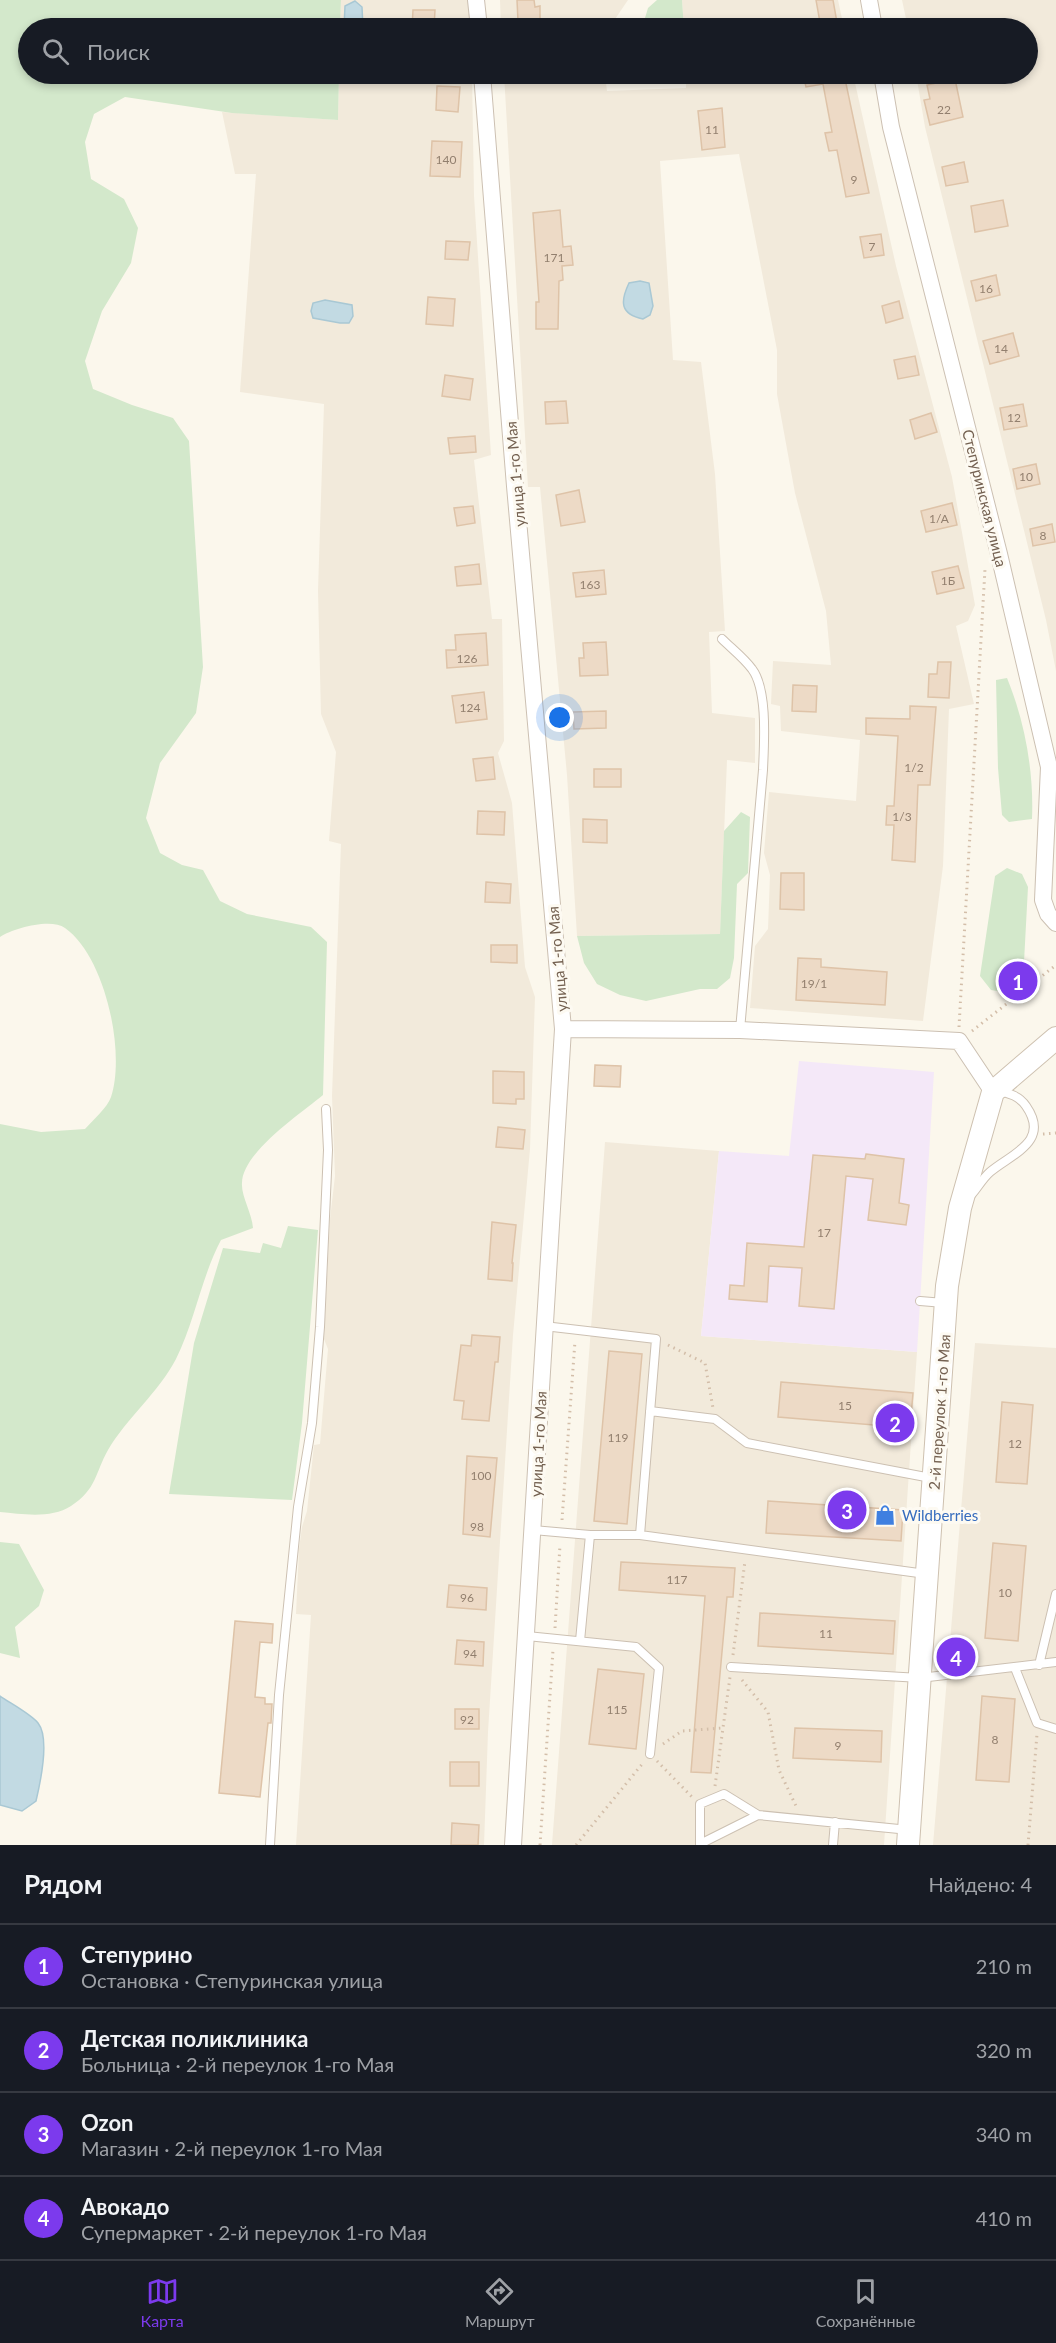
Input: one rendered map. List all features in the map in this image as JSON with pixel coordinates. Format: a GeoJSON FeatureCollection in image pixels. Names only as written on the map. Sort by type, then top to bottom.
{"type":"FeatureCollection","features":[{"type":"Feature","properties":{"kind":"street"},"geometry":{"type":"LineString","coordinates":[[476,0],[478,18]]}},
{"type":"Feature","properties":{"kind":"street"},"geometry":{"type":"LineString","coordinates":[[870,0],[873,18]]}},
{"type":"Feature","properties":{"kind":"street","name":"улица 1-го Мая"},"geometry":{"type":"LineString","coordinates":[[483,84],[515,486],[563,1029],[513,1845]]}},
{"type":"Feature","properties":{"kind":"street","name":"Степуринская улица"},"geometry":{"type":"LineString","coordinates":[[884,84],[894,138],[999,554],[1049,767],[1043,900],[1048,914],[1056,923]]}},
{"type":"Feature","properties":{"kind":"street"},"geometry":{"type":"LineString","coordinates":[[563,1029],[740,1030],[958,1041],[993,1092],[1056,1038]]}},
{"type":"Feature","properties":{"kind":"street","name":"2-й переулок 1-го Мая"},"geometry":{"type":"LineString","coordinates":[[909,1838],[946,1303],[952,1247],[960,1208],[993,1092]]}},
{"type":"Feature","properties":{"kind":"lane"},"geometry":{"type":"LineString","coordinates":[[722,639],[753,669],[762,697],[764,727],[763,770],[740,1030]]}},
{"type":"Feature","properties":{"kind":"lane"},"geometry":{"type":"LineString","coordinates":[[960,1208],[989,1173],[1028,1145],[1032,1135],[1033,1123],[1024,1103],[1005,1092],[993,1092]]}},
{"type":"Feature","properties":{"kind":"lane"},"geometry":{"type":"LineString","coordinates":[[270,1845],[279,1695],[297,1507],[312,1423],[320,1327],[328,1150],[326,1108]]}},
{"type":"Feature","properties":{"kind":"lane"},"geometry":{"type":"LineString","coordinates":[[920,1301],[946,1303]]}},
{"type":"Feature","properties":{"kind":"lane"},"geometry":{"type":"LineString","coordinates":[[544,1326],[656,1339],[640,1536]]}},
{"type":"Feature","properties":{"kind":"lane"},"geometry":{"type":"LineString","coordinates":[[650,1411],[715,1419],[747,1443],[934,1479]]}},
{"type":"Feature","properties":{"kind":"lane"},"geometry":{"type":"LineString","coordinates":[[533,1530],[590,1535],[640,1536],[927,1574]]}},
{"type":"Feature","properties":{"kind":"lane"},"geometry":{"type":"LineString","coordinates":[[580,1641],[590,1535]]}},
{"type":"Feature","properties":{"kind":"lane"},"geometry":{"type":"LineString","coordinates":[[1039,1665],[1056,1594]]}},
{"type":"Feature","properties":{"kind":"lane"},"geometry":{"type":"LineString","coordinates":[[527,1636],[636,1647],[659,1668],[650,1754]]}},
{"type":"Feature","properties":{"kind":"lane"},"geometry":{"type":"LineString","coordinates":[[731,1667],[920,1678],[1056,1662]]}},
{"type":"Feature","properties":{"kind":"lane"},"geometry":{"type":"LineString","coordinates":[[1039,1665],[1056,1669]]}},
{"type":"Feature","properties":{"kind":"lane"},"geometry":{"type":"LineString","coordinates":[[1015,1668],[1037,1723],[1056,1729]]}},
{"type":"Feature","properties":{"kind":"lane"},"geometry":{"type":"LineString","coordinates":[[758,1815],[700,1844],[700,1804],[724,1794],[758,1815],[835,1822],[909,1838]]}},
{"type":"Feature","properties":{"kind":"lane"},"geometry":{"type":"LineString","coordinates":[[833,1845],[835,1822]]}},
{"type":"Feature","properties":{"kind":"path"},"geometry":{"type":"LineString","coordinates":[[958,1041],[985,568],[999,554]]}},
{"type":"Feature","properties":{"kind":"path"},"geometry":{"type":"LineString","coordinates":[[958,1041],[1056,965]]}},
{"type":"Feature","properties":{"kind":"path"},"geometry":{"type":"LineString","coordinates":[[540,1845],[575,1331]]}},
{"type":"Feature","properties":{"kind":"path"},"geometry":{"type":"LineString","coordinates":[[656,1339],[705,1363],[715,1419]]}},
{"type":"Feature","properties":{"kind":"path"},"geometry":{"type":"LineString","coordinates":[[731,1667],[768,1712],[779,1770],[802,1819]]}},
{"type":"Feature","properties":{"kind":"path"},"geometry":{"type":"LineString","coordinates":[[1028,1845],[1037,1723]]}},
{"type":"Feature","properties":{"kind":"path"},"geometry":{"type":"LineString","coordinates":[[576,1845],[650,1754],[682,1731],[722,1728]]}},
{"type":"Feature","properties":{"kind":"path"},"geometry":{"type":"LineString","coordinates":[[650,1754],[700,1804]]}},
{"type":"Feature","properties":{"kind":"shaded area"},"geometry":{"type":"Polygon","coordinates":[[[341,0],[469,0],[470,18],[340,18],[341,0]]]}},
{"type":"Feature","properties":{"kind":"shaded area"},"geometry":{"type":"Polygon","coordinates":[[[500,0],[628,0],[616,18],[501,18],[500,0]]]}},
{"type":"Feature","properties":{"kind":"shaded area"},"geometry":{"type":"Polygon","coordinates":[[[682,0],[838,0],[842,18],[683,18],[682,0]]]}},
{"type":"Feature","properties":{"kind":"shaded area"},"geometry":{"type":"Polygon","coordinates":[[[902,0],[1056,0],[1056,671],[1046,620],[925,127],[918,84],[1038,84],[1038,18],[906,18],[902,0]]]}},
{"type":"Feature","properties":{"kind":"shaded area"},"geometry":{"type":"Polygon","coordinates":[[[339,84],[472,84],[474,196],[491,455],[474,460],[492,619],[502,619],[504,741],[498,753],[512,803],[525,967],[535,997],[530,1149],[513,1335],[488,1732],[484,1845],[296,1845],[311,1615],[296,1614],[299,1549],[307,1511],[314,1445],[320,1444],[328,1349],[324,1339],[330,1219],[335,1176],[332,1096],[341,844],[329,841],[336,752],[321,714],[318,591],[324,404],[240,392],[256,174],[235,174],[222,112],[338,120],[339,84]]]}},
{"type":"Feature","properties":{"kind":"shaded area"},"geometry":{"type":"Polygon","coordinates":[[[505,84],[606,84],[607,91],[686,88],[686,84],[855,84],[896,266],[952,477],[975,605],[968,621],[956,626],[974,704],[949,709],[943,866],[923,1021],[750,1008],[755,946],[768,929],[770,875],[764,853],[769,792],[856,801],[860,740],[781,731],[780,706],[771,704],[773,661],[831,665],[826,611],[795,493],[777,394],[777,350],[739,154],[660,161],[673,360],[701,362],[715,474],[725,631],[709,632],[712,713],[755,718],[755,763],[727,760],[720,934],[577,936],[567,775],[540,487],[528,487],[505,84]]]}},
{"type":"Feature","properties":{"kind":"shaded area"},"geometry":{"type":"Polygon","coordinates":[[[799,1061],[934,1072],[917,1352],[701,1336],[719,1151],[789,1156],[799,1061]]]}},
{"type":"Feature","properties":{"kind":"shaded area"},"geometry":{"type":"Polygon","coordinates":[[[605,1142],[719,1151],[701,1336],[917,1352],[884,1845],[552,1845],[605,1142]]]}},
{"type":"Feature","properties":{"kind":"shaded area"},"geometry":{"type":"Polygon","coordinates":[[[975,1343],[1056,1348],[1056,1845],[933,1845],[975,1343]]]}},
{"type":"Feature","properties":{"kind":"green space"},"geometry":{"type":"Polygon","coordinates":[[[0,0],[341,0],[340,18],[18,18],[18,84],[339,84],[338,120],[232,113],[125,97],[94,114],[85,142],[91,179],[124,199],[138,228],[131,263],[102,311],[85,361],[93,389],[173,418],[189,441],[203,667],[196,713],[160,763],[146,818],[160,853],[182,865],[203,870],[220,901],[247,914],[311,927],[327,942],[323,1095],[287,1123],[251,1159],[242,1183],[253,1228],[221,1240],[208,1269],[183,1345],[176,1359],[161,1383],[115,1439],[91,1487],[80,1500],[71,1506],[55,1513],[36,1515],[0,1512],[0,1124],[41,1132],[85,1129],[103,1110],[111,1097],[116,1056],[109,1006],[91,960],[79,941],[65,928],[51,924],[14,930],[0,937],[0,0]]]}},
{"type":"Feature","properties":{"kind":"green space"},"geometry":{"type":"Polygon","coordinates":[[[657,0],[682,0],[683,18],[645,18],[648,8],[657,0]]]}},
{"type":"Feature","properties":{"kind":"green space"},"geometry":{"type":"Polygon","coordinates":[[[1007,678],[1019,712],[1027,747],[1032,801],[1032,819],[1009,822],[1002,815],[998,768],[996,680],[1007,678]]]}},
{"type":"Feature","properties":{"kind":"green space"},"geometry":{"type":"Polygon","coordinates":[[[741,812],[750,817],[748,873],[737,884],[734,958],[730,978],[717,989],[700,989],[646,1001],[620,995],[597,984],[584,963],[577,936],[720,934],[724,831],[741,812]]]}},
{"type":"Feature","properties":{"kind":"green space"},"geometry":{"type":"Polygon","coordinates":[[[1007,868],[1022,874],[1028,887],[1024,962],[1009,993],[991,990],[980,976],[995,876],[1007,868]]]}},
{"type":"Feature","properties":{"kind":"green space"},"geometry":{"type":"Polygon","coordinates":[[[288,1226],[318,1230],[302,1423],[292,1500],[169,1494],[194,1343],[223,1248],[260,1253],[263,1243],[281,1248],[288,1226]]]}},
{"type":"Feature","properties":{"kind":"green space"},"geometry":{"type":"Polygon","coordinates":[[[0,1542],[19,1544],[44,1590],[39,1606],[15,1627],[20,1658],[0,1653],[0,1542]]]}},
{"type":"Feature","properties":{"kind":"water"},"geometry":{"type":"Polygon","coordinates":[[[355,1],[362,7],[363,18],[344,18],[345,6],[355,1]]]}},
{"type":"Feature","properties":{"kind":"water"},"geometry":{"type":"Polygon","coordinates":[[[640,281],[649,283],[653,306],[650,315],[643,319],[630,314],[623,301],[629,283],[640,281]]]}},
{"type":"Feature","properties":{"kind":"water"},"geometry":{"type":"Polygon","coordinates":[[[325,300],[352,305],[353,316],[349,323],[313,318],[311,311],[313,303],[325,300]]]}},
{"type":"Feature","properties":{"kind":"water"},"geometry":{"type":"Polygon","coordinates":[[[0,1696],[26,1712],[42,1730],[44,1750],[36,1801],[22,1811],[0,1805],[0,1696]]]}},
{"type":"Feature","properties":{"kind":"building"},"geometry":{"type":"Polygon","coordinates":[[[517,0],[534,0],[535,7],[540,6],[540,18],[518,18],[517,0]]]}},
{"type":"Feature","properties":{"kind":"building"},"geometry":{"type":"Polygon","coordinates":[[[816,0],[833,0],[836,18],[819,18],[816,0]]]}},
{"type":"Feature","properties":{"kind":"building"},"geometry":{"type":"Polygon","coordinates":[[[413,10],[435,10],[435,18],[413,18],[413,10]]]}},
{"type":"Feature","properties":{"kind":"building"},"geometry":{"type":"Polygon","coordinates":[[[805,84],[823,84],[806,87],[805,84]]]}},
{"type":"Feature","properties":{"kind":"building"},"geometry":{"type":"Polygon","coordinates":[[[823,84],[846,84],[869,193],[846,197],[837,150],[829,151],[825,133],[832,132],[823,84]]]}},
{"type":"Feature","properties":{"kind":"building"},"geometry":{"type":"Polygon","coordinates":[[[956,84],[963,117],[930,125],[924,100],[930,99],[927,85],[956,84]]]}},
{"type":"Feature","properties":{"kind":"building"},"geometry":{"type":"Polygon","coordinates":[[[437,86],[460,87],[458,112],[436,110],[437,86]]]}},
{"type":"Feature","properties":{"kind":"building"},"geometry":{"type":"Polygon","coordinates":[[[722,108],[725,147],[702,150],[698,111],[722,108]]]}},
{"type":"Feature","properties":{"kind":"building"},"geometry":{"type":"Polygon","coordinates":[[[432,141],[462,142],[460,177],[430,176],[432,141]]]}},
{"type":"Feature","properties":{"kind":"building"},"geometry":{"type":"Polygon","coordinates":[[[964,162],[968,182],[946,186],[942,167],[964,162]]]}},
{"type":"Feature","properties":{"kind":"building"},"geometry":{"type":"Polygon","coordinates":[[[1003,200],[1008,226],[975,232],[971,206],[1003,200]]]}},
{"type":"Feature","properties":{"kind":"building"},"geometry":{"type":"Polygon","coordinates":[[[560,210],[563,247],[571,246],[573,265],[562,266],[563,280],[559,281],[558,329],[536,329],[536,302],[539,302],[533,213],[560,210]]]}},
{"type":"Feature","properties":{"kind":"building"},"geometry":{"type":"Polygon","coordinates":[[[881,234],[884,255],[864,258],[860,237],[881,234]]]}},
{"type":"Feature","properties":{"kind":"building"},"geometry":{"type":"Polygon","coordinates":[[[446,241],[470,242],[468,260],[445,259],[446,241]]]}},
{"type":"Feature","properties":{"kind":"building"},"geometry":{"type":"Polygon","coordinates":[[[996,275],[1000,295],[976,301],[971,281],[996,275]]]}},
{"type":"Feature","properties":{"kind":"building"},"geometry":{"type":"Polygon","coordinates":[[[428,297],[455,299],[453,326],[426,324],[428,297]]]}},
{"type":"Feature","properties":{"kind":"building"},"geometry":{"type":"Polygon","coordinates":[[[899,301],[903,318],[886,323],[882,306],[899,301]]]}},
{"type":"Feature","properties":{"kind":"building"},"geometry":{"type":"Polygon","coordinates":[[[1013,333],[1019,356],[990,364],[983,341],[1013,333]]]}},
{"type":"Feature","properties":{"kind":"building"},"geometry":{"type":"Polygon","coordinates":[[[915,356],[919,375],[898,379],[894,360],[915,356]]]}},
{"type":"Feature","properties":{"kind":"building"},"geometry":{"type":"Polygon","coordinates":[[[445,375],[473,379],[470,400],[442,396],[445,375]]]}},
{"type":"Feature","properties":{"kind":"building"},"geometry":{"type":"Polygon","coordinates":[[[566,401],[568,423],[546,424],[545,402],[566,401]]]}},
{"type":"Feature","properties":{"kind":"building"},"geometry":{"type":"Polygon","coordinates":[[[1023,404],[1027,426],[1004,430],[1000,408],[1023,404]]]}},
{"type":"Feature","properties":{"kind":"building"},"geometry":{"type":"Polygon","coordinates":[[[931,413],[937,432],[915,439],[910,420],[931,413]]]}},
{"type":"Feature","properties":{"kind":"building"},"geometry":{"type":"Polygon","coordinates":[[[475,436],[476,452],[450,454],[448,438],[475,436]]]}},
{"type":"Feature","properties":{"kind":"building"},"geometry":{"type":"Polygon","coordinates":[[[1036,464],[1040,484],[1017,489],[1013,469],[1036,464]]]}},
{"type":"Feature","properties":{"kind":"building"},"geometry":{"type":"Polygon","coordinates":[[[579,490],[585,522],[561,526],[556,495],[579,490]]]}},
{"type":"Feature","properties":{"kind":"building"},"geometry":{"type":"Polygon","coordinates":[[[952,503],[957,525],[926,532],[921,511],[952,503]]]}},
{"type":"Feature","properties":{"kind":"building"},"geometry":{"type":"Polygon","coordinates":[[[473,506],[475,523],[457,526],[454,508],[473,506]]]}},
{"type":"Feature","properties":{"kind":"building"},"geometry":{"type":"Polygon","coordinates":[[[1052,524],[1055,542],[1033,546],[1030,529],[1052,524]]]}},
{"type":"Feature","properties":{"kind":"building"},"geometry":{"type":"Polygon","coordinates":[[[479,564],[481,584],[457,586],[455,567],[479,564]]]}},
{"type":"Feature","properties":{"kind":"building"},"geometry":{"type":"Polygon","coordinates":[[[958,566],[964,588],[937,594],[932,572],[958,566]]]}},
{"type":"Feature","properties":{"kind":"building"},"geometry":{"type":"Polygon","coordinates":[[[604,570],[606,594],[576,597],[573,573],[604,570]]]}},
{"type":"Feature","properties":{"kind":"building"},"geometry":{"type":"Polygon","coordinates":[[[486,633],[488,665],[447,668],[446,650],[456,650],[455,635],[486,633]]]}},
{"type":"Feature","properties":{"kind":"building"},"geometry":{"type":"Polygon","coordinates":[[[606,642],[608,675],[580,676],[579,658],[584,658],[583,643],[606,642]]]}},
{"type":"Feature","properties":{"kind":"building"},"geometry":{"type":"Polygon","coordinates":[[[938,662],[951,662],[949,698],[928,697],[929,674],[937,674],[938,662]]]}},
{"type":"Feature","properties":{"kind":"building"},"geometry":{"type":"Polygon","coordinates":[[[793,685],[817,686],[816,712],[792,711],[793,685]]]}},
{"type":"Feature","properties":{"kind":"building"},"geometry":{"type":"Polygon","coordinates":[[[484,692],[487,719],[456,723],[452,696],[484,692]]]}},
{"type":"Feature","properties":{"kind":"building"},"geometry":{"type":"Polygon","coordinates":[[[910,706],[936,707],[930,785],[918,785],[915,862],[892,860],[894,825],[886,825],[887,806],[894,806],[898,736],[866,734],[866,718],[910,719],[910,706]]]}},
{"type":"Feature","properties":{"kind":"building"},"geometry":{"type":"Polygon","coordinates":[[[606,711],[606,728],[574,729],[573,712],[606,711]]]}},
{"type":"Feature","properties":{"kind":"building"},"geometry":{"type":"Polygon","coordinates":[[[493,757],[495,779],[476,781],[473,759],[493,757]]]}},
{"type":"Feature","properties":{"kind":"building"},"geometry":{"type":"Polygon","coordinates":[[[594,769],[621,769],[621,787],[594,787],[594,769]]]}},
{"type":"Feature","properties":{"kind":"building"},"geometry":{"type":"Polygon","coordinates":[[[478,811],[505,812],[504,835],[477,834],[478,811]]]}},
{"type":"Feature","properties":{"kind":"building"},"geometry":{"type":"Polygon","coordinates":[[[583,819],[607,820],[607,843],[583,842],[583,819]]]}},
{"type":"Feature","properties":{"kind":"building"},"geometry":{"type":"Polygon","coordinates":[[[781,873],[804,873],[804,910],[780,909],[781,873]]]}},
{"type":"Feature","properties":{"kind":"building"},"geometry":{"type":"Polygon","coordinates":[[[486,882],[511,884],[510,903],[485,902],[486,882]]]}},
{"type":"Feature","properties":{"kind":"building"},"geometry":{"type":"Polygon","coordinates":[[[491,945],[517,945],[517,963],[491,962],[491,945]]]}},
{"type":"Feature","properties":{"kind":"building"},"geometry":{"type":"Polygon","coordinates":[[[798,958],[821,959],[821,967],[887,972],[885,1005],[796,1000],[798,958]]]}},
{"type":"Feature","properties":{"kind":"building"},"geometry":{"type":"Polygon","coordinates":[[[595,1065],[621,1066],[620,1087],[594,1086],[595,1065]]]}},
{"type":"Feature","properties":{"kind":"building"},"geometry":{"type":"Polygon","coordinates":[[[493,1071],[524,1072],[524,1099],[516,1099],[516,1104],[493,1103],[493,1071]]]}},
{"type":"Feature","properties":{"kind":"building"},"geometry":{"type":"Polygon","coordinates":[[[498,1127],[525,1130],[523,1149],[496,1147],[498,1127]]]}},
{"type":"Feature","properties":{"kind":"building"},"geometry":{"type":"Polygon","coordinates":[[[866,1154],[904,1159],[899,1203],[909,1205],[906,1225],[868,1220],[873,1179],[846,1176],[834,1309],[799,1306],[802,1268],[769,1266],[767,1302],[729,1299],[730,1285],[744,1286],[747,1243],[804,1247],[813,1155],[865,1159],[866,1154]]]}},
{"type":"Feature","properties":{"kind":"building"},"geometry":{"type":"Polygon","coordinates":[[[492,1222],[516,1225],[512,1281],[488,1279],[492,1222]]]}},
{"type":"Feature","properties":{"kind":"building"},"geometry":{"type":"Polygon","coordinates":[[[472,1335],[500,1337],[489,1421],[462,1419],[464,1401],[454,1400],[461,1345],[471,1346],[472,1335]]]}},
{"type":"Feature","properties":{"kind":"building"},"geometry":{"type":"Polygon","coordinates":[[[609,1351],[642,1354],[627,1524],[594,1521],[609,1351]]]}},
{"type":"Feature","properties":{"kind":"building"},"geometry":{"type":"Polygon","coordinates":[[[781,1382],[913,1393],[910,1428],[778,1417],[781,1382]]]}},
{"type":"Feature","properties":{"kind":"building"},"geometry":{"type":"Polygon","coordinates":[[[1002,1402],[1033,1405],[1027,1484],[996,1482],[1002,1402]]]}},
{"type":"Feature","properties":{"kind":"building"},"geometry":{"type":"Polygon","coordinates":[[[467,1456],[497,1458],[490,1537],[463,1534],[467,1456]]]}},
{"type":"Feature","properties":{"kind":"building"},"geometry":{"type":"Polygon","coordinates":[[[768,1501],[903,1510],[901,1541],[766,1533],[768,1501]]]}},
{"type":"Feature","properties":{"kind":"building"},"geometry":{"type":"Polygon","coordinates":[[[993,1543],[1026,1546],[1018,1641],[985,1638],[993,1543]]]}},
{"type":"Feature","properties":{"kind":"building"},"geometry":{"type":"Polygon","coordinates":[[[621,1562],[735,1568],[733,1597],[727,1597],[711,1773],[691,1772],[705,1596],[619,1590],[621,1562]]]}},
{"type":"Feature","properties":{"kind":"building"},"geometry":{"type":"Polygon","coordinates":[[[449,1585],[487,1588],[486,1610],[447,1607],[449,1585]]]}},
{"type":"Feature","properties":{"kind":"building"},"geometry":{"type":"Polygon","coordinates":[[[760,1613],[895,1621],[893,1654],[758,1646],[760,1613]]]}},
{"type":"Feature","properties":{"kind":"building"},"geometry":{"type":"Polygon","coordinates":[[[235,1621],[273,1624],[272,1643],[260,1642],[255,1697],[265,1698],[265,1704],[272,1704],[260,1797],[219,1793],[235,1621]]]}},
{"type":"Feature","properties":{"kind":"building"},"geometry":{"type":"Polygon","coordinates":[[[457,1640],[484,1642],[483,1666],[455,1664],[457,1640]]]}},
{"type":"Feature","properties":{"kind":"building"},"geometry":{"type":"Polygon","coordinates":[[[948,1647],[964,1648],[963,1666],[946,1665],[948,1647]]]}},
{"type":"Feature","properties":{"kind":"building"},"geometry":{"type":"Polygon","coordinates":[[[598,1669],[644,1674],[636,1749],[589,1744],[598,1669]]]}},
{"type":"Feature","properties":{"kind":"building"},"geometry":{"type":"Polygon","coordinates":[[[982,1696],[1015,1699],[1009,1782],[976,1780],[982,1696]]]}},
{"type":"Feature","properties":{"kind":"building"},"geometry":{"type":"Polygon","coordinates":[[[455,1709],[479,1709],[479,1729],[455,1729],[455,1709]]]}},
{"type":"Feature","properties":{"kind":"building"},"geometry":{"type":"Polygon","coordinates":[[[795,1728],[882,1731],[881,1762],[793,1758],[795,1728]]]}},
{"type":"Feature","properties":{"kind":"building"},"geometry":{"type":"Polygon","coordinates":[[[450,1762],[479,1762],[479,1786],[450,1786],[450,1762]]]}},
{"type":"Feature","properties":{"kind":"building"},"geometry":{"type":"Polygon","coordinates":[[[452,1823],[479,1825],[478,1845],[451,1845],[452,1823]]]}},
{"type":"Feature","properties":{"kind":"place","name":"Степурино"},"geometry":{"type":"Point","coordinates":[1018,981]}},
{"type":"Feature","properties":{"kind":"place","name":"Детская поликлиника"},"geometry":{"type":"Point","coordinates":[895,1423]}},
{"type":"Feature","properties":{"kind":"place","name":"Ozon"},"geometry":{"type":"Point","coordinates":[847,1510]}},
{"type":"Feature","properties":{"kind":"place","name":"Wildberries"},"geometry":{"type":"Point","coordinates":[885,1515]}},
{"type":"Feature","properties":{"kind":"place","name":"Авокадо"},"geometry":{"type":"Point","coordinates":[956,1657]}}]}
